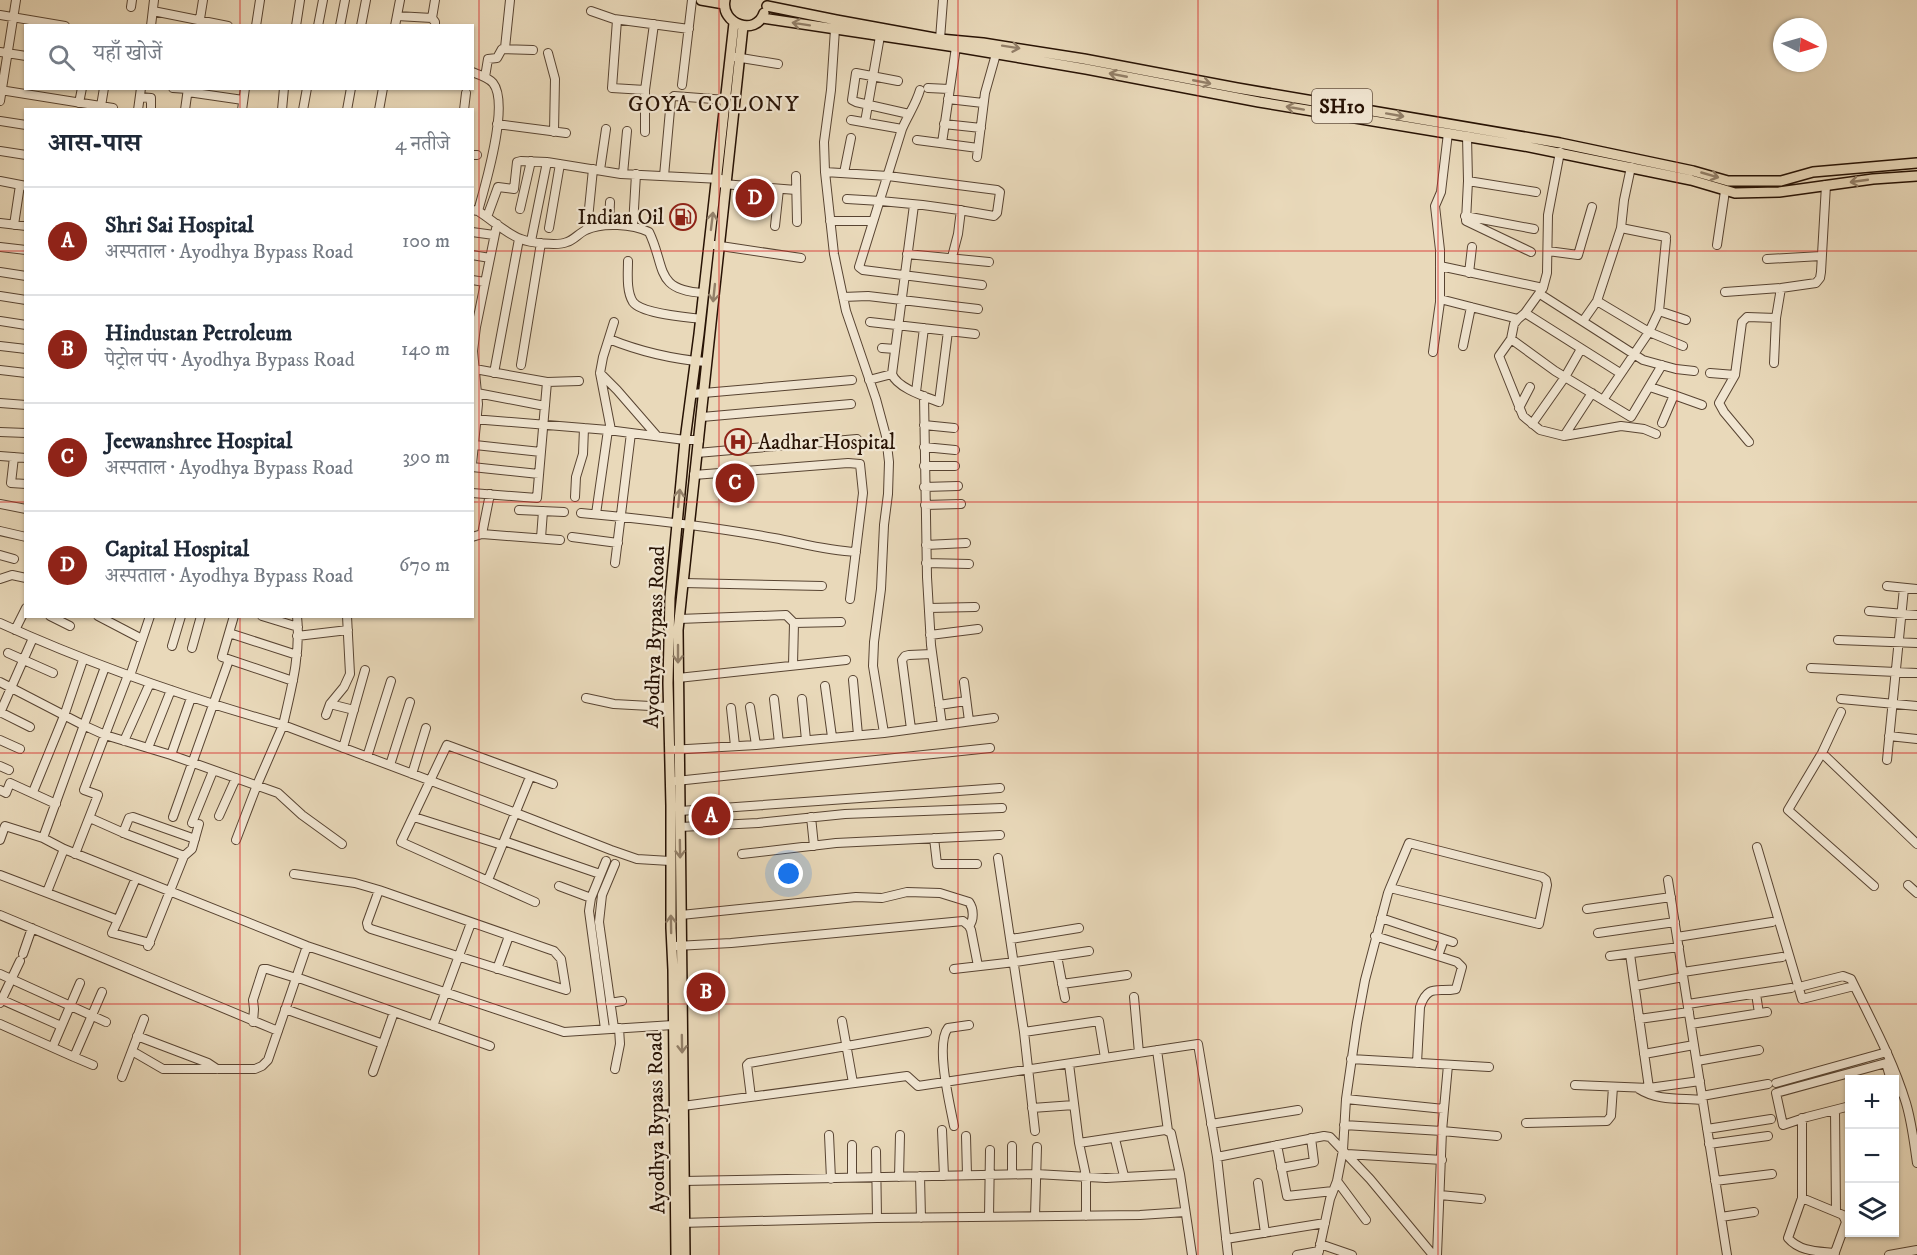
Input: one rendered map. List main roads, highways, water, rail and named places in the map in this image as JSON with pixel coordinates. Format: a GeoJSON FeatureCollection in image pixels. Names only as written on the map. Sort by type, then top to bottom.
{"type":"FeatureCollection","features":[{"type":"Feature","properties":{"kind":"main road"},"geometry":{"type":"LineString","coordinates":[[701,0],[724,2],[726,15],[738,24],[753,25],[762,18],[766,3]]}},
{"type":"Feature","properties":{"kind":"main road","name":"SH10"},"geometry":{"type":"LineString","coordinates":[[766,3],[836,20],[940,39],[983,43],[1084,59],[1239,89],[1560,143],[1631,166],[1691,180],[1725,191],[1755,194],[1873,179],[1917,176]]}},
{"type":"Feature","properties":{"kind":"main road","name":"SH10"},"geometry":{"type":"LineString","coordinates":[[762,18],[956,47],[1560,152],[1693,171],[1728,181],[1771,182],[1813,172],[1917,163]]}},
{"type":"Feature","properties":{"kind":"main road","name":"Ayodhya Bypass Road"},"geometry":{"type":"LineString","coordinates":[[675,750],[668,707],[670,598],[676,524],[692,394],[701,362],[738,24]]}},
{"type":"Feature","properties":{"kind":"main road","name":"Ayodhya Bypass Road"},"geometry":{"type":"LineString","coordinates":[[721,181],[726,100],[735,57]]}},
{"type":"Feature","properties":{"kind":"main road","name":"Ayodhya Bypass Road"},"geometry":{"type":"LineString","coordinates":[[676,1255],[684,1181],[674,866],[677,819],[675,750],[679,619],[702,417],[703,293],[714,245]]}},
{"type":"Feature","properties":{"kind":"main road","name":"Ayodhya Bypass Road"},"geometry":{"type":"LineString","coordinates":[[674,866],[681,915],[676,946],[673,1024],[680,1223],[685,1255]]}},
{"type":"Feature","properties":{"kind":"place","name":"Capital Hospital"},"geometry":{"type":"Point","coordinates":[755,198]}},
{"type":"Feature","properties":{"kind":"place","name":"Indian Oil"},"geometry":{"type":"Point","coordinates":[683,217]}},
{"type":"Feature","properties":{"kind":"place","name":"Aadhar Hospital"},"geometry":{"type":"Point","coordinates":[738,442]}},
{"type":"Feature","properties":{"kind":"place","name":"Jeewanshree Hospital"},"geometry":{"type":"Point","coordinates":[735,483]}},
{"type":"Feature","properties":{"kind":"place","name":"Shri Sai Hospital"},"geometry":{"type":"Point","coordinates":[711,816]}},
{"type":"Feature","properties":{"kind":"place","name":"Hindustan Petroleum"},"geometry":{"type":"Point","coordinates":[706,992]}},
{"type":"Feature","properties":{"kind":"district","name":"GOYA COLONY"},"geometry":{"type":"Point","coordinates":[714,103]}}]}
